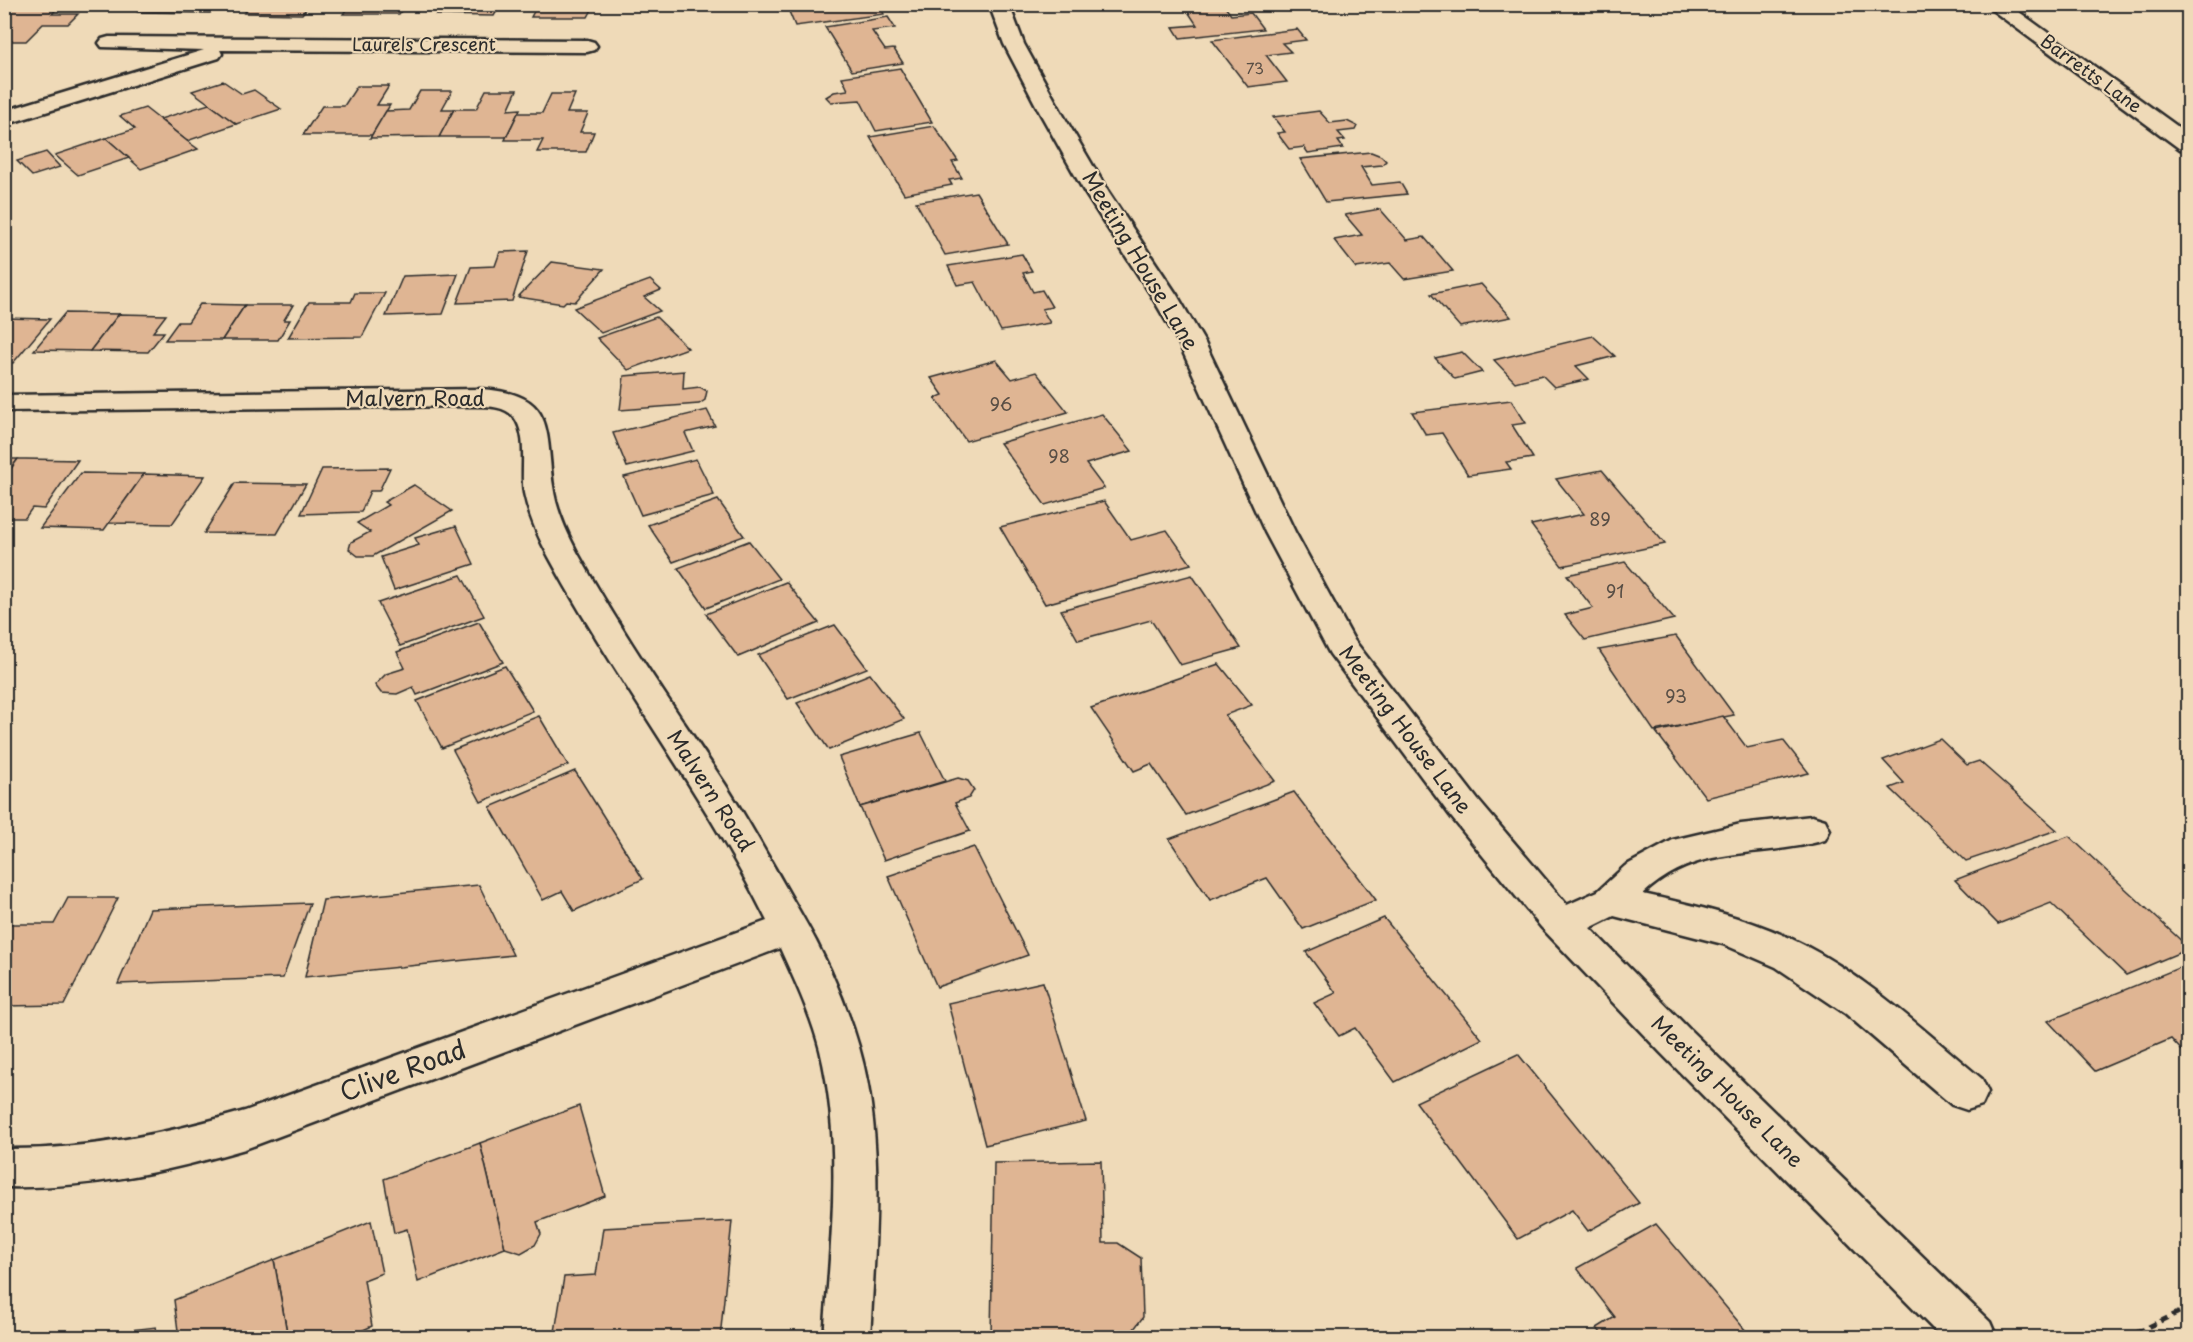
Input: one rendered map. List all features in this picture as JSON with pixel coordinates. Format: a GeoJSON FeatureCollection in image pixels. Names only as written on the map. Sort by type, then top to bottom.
{"type":"FeatureCollection","features":[{"type":"Feature","properties":{"kind":"street","name":"Meeting House Lane"},"geometry":{"type":"LineString","coordinates":[[999,4],[1014,44],[1057,123],[1098,193],[1164,294],[1191,343],[1289,551],[1341,646],[1465,809],[1562,924],[1674,1040],[1974,1338]]}},
{"type":"Feature","properties":{"kind":"street","name":"Barretts Lane"},"geometry":{"type":"LineString","coordinates":[[1994,4],[2188,144]]}},
{"type":"Feature","properties":{"kind":"street","name":"Laurels Crescent"},"geometry":{"type":"LineString","coordinates":[[110,43],[587,46]]}},
{"type":"Feature","properties":{"kind":"street","name":"Laurels Crescent"},"geometry":{"type":"LineString","coordinates":[[4,118],[203,56],[261,44]]}},
{"type":"Feature","properties":{"kind":"street","name":"Malvern Road"},"geometry":{"type":"LineString","coordinates":[[4,403],[488,398],[511,403],[525,412],[532,428],[538,490],[545,516],[559,546],[600,622],[737,830],[758,865],[790,928]]}},
{"type":"Feature","properties":{"kind":"street"},"geometry":{"type":"LineString","coordinates":[[1562,924],[1611,901],[1638,876],[1686,850],[1741,838],[1812,830]]}},
{"type":"Feature","properties":{"kind":"street"},"geometry":{"type":"LineString","coordinates":[[1611,901],[1712,926],[1788,955],[1842,987],[1967,1092]]}},
{"type":"Feature","properties":{"kind":"street"},"geometry":{"type":"LineString","coordinates":[[790,928],[824,1002],[840,1050],[852,1109],[855,1174],[848,1338]]}},
{"type":"Feature","properties":{"kind":"street","name":"Clive Road"},"geometry":{"type":"LineString","coordinates":[[4,1168],[29,1169],[116,1163],[191,1146],[256,1126],[790,928]]}},
{"type":"Feature","properties":{"kind":"path"},"geometry":{"type":"LineString","coordinates":[[2125,1338],[2188,1308]]}},
{"type":"Feature","properties":{"kind":"building"},"geometry":{"type":"Polygon","coordinates":[[[12,4],[61,4],[52,14],[78,14],[68,24],[43,24],[26,41],[12,41],[4,48],[4,12],[12,4]]]}},
{"type":"Feature","properties":{"kind":"building"},"geometry":{"type":"Polygon","coordinates":[[[145,4],[218,4],[210,13],[138,12],[145,4]]]}},
{"type":"Feature","properties":{"kind":"building"},"geometry":{"type":"Polygon","coordinates":[[[252,4],[310,4],[302,14],[244,13],[252,4]]]}},
{"type":"Feature","properties":{"kind":"building"},"geometry":{"type":"Polygon","coordinates":[[[350,4],[406,4],[399,14],[343,14],[350,4]]]}},
{"type":"Feature","properties":{"kind":"building"},"geometry":{"type":"Polygon","coordinates":[[[444,4],[501,4],[494,16],[436,15],[444,4]]]}},
{"type":"Feature","properties":{"kind":"building"},"geometry":{"type":"Polygon","coordinates":[[[538,4],[595,4],[588,17],[531,17],[538,4]]]}},
{"type":"Feature","properties":{"kind":"building"},"geometry":{"type":"Polygon","coordinates":[[[819,4],[879,4],[884,14],[795,26],[788,9],[819,4]]]}},
{"type":"Feature","properties":{"kind":"building"},"geometry":{"type":"Polygon","coordinates":[[[1223,4],[1231,15],[1251,13],[1263,29],[1180,38],[1173,27],[1197,25],[1185,7],[1223,4]]]}},
{"type":"Feature","properties":{"kind":"building"},"geometry":{"type":"Polygon","coordinates":[[[888,17],[895,28],[872,31],[885,50],[894,49],[903,63],[852,71],[825,27],[888,17]]]}},
{"type":"Feature","properties":{"kind":"building"},"geometry":{"type":"Polygon","coordinates":[[[1297,29],[1306,40],[1282,43],[1291,52],[1266,55],[1287,82],[1248,87],[1212,40],[1297,29]]]}},
{"type":"Feature","properties":{"kind":"building"},"geometry":{"type":"Polygon","coordinates":[[[900,68],[932,122],[876,131],[860,100],[831,102],[826,97],[834,92],[848,90],[842,77],[900,68]]]}},
{"type":"Feature","properties":{"kind":"building"},"geometry":{"type":"Polygon","coordinates":[[[223,81],[242,94],[254,90],[281,109],[236,124],[192,91],[223,81]]]}},
{"type":"Feature","properties":{"kind":"building"},"geometry":{"type":"Polygon","coordinates":[[[357,86],[389,86],[377,105],[390,105],[372,135],[303,135],[322,106],[344,106],[357,86]]]}},
{"type":"Feature","properties":{"kind":"building"},"geometry":{"type":"Polygon","coordinates":[[[486,90],[517,90],[508,110],[520,109],[506,137],[439,137],[454,109],[476,109],[486,90]]]}},
{"type":"Feature","properties":{"kind":"building"},"geometry":{"type":"Polygon","coordinates":[[[420,91],[452,91],[442,109],[454,109],[439,137],[370,138],[386,111],[409,110],[420,91]]]}},
{"type":"Feature","properties":{"kind":"building"},"geometry":{"type":"Polygon","coordinates":[[[551,94],[575,94],[567,113],[588,113],[580,132],[594,132],[586,152],[537,152],[543,140],[505,140],[518,113],[542,113],[551,94]]]}},
{"type":"Feature","properties":{"kind":"building"},"geometry":{"type":"Polygon","coordinates":[[[209,104],[236,124],[187,141],[160,119],[209,104]]]}},
{"type":"Feature","properties":{"kind":"building"},"geometry":{"type":"Polygon","coordinates":[[[145,108],[198,149],[141,169],[106,138],[135,129],[120,116],[145,108]]]}},
{"type":"Feature","properties":{"kind":"building"},"geometry":{"type":"Polygon","coordinates":[[[1319,111],[1330,123],[1347,121],[1357,126],[1355,130],[1338,132],[1345,140],[1338,141],[1343,148],[1308,153],[1304,147],[1289,149],[1277,133],[1285,132],[1273,117],[1319,111]]]}},
{"type":"Feature","properties":{"kind":"building"},"geometry":{"type":"Polygon","coordinates":[[[934,126],[958,161],[952,162],[962,178],[949,180],[952,185],[904,194],[870,137],[934,126]]]}},
{"type":"Feature","properties":{"kind":"building"},"geometry":{"type":"Polygon","coordinates":[[[106,138],[129,158],[78,175],[55,155],[106,138]]]}},
{"type":"Feature","properties":{"kind":"building"},"geometry":{"type":"Polygon","coordinates":[[[46,152],[60,167],[32,176],[17,161],[46,152]]]}},
{"type":"Feature","properties":{"kind":"building"},"geometry":{"type":"Polygon","coordinates":[[[1371,152],[1386,161],[1382,165],[1361,167],[1372,185],[1400,182],[1407,194],[1326,202],[1300,159],[1371,152]]]}},
{"type":"Feature","properties":{"kind":"building"},"geometry":{"type":"Polygon","coordinates":[[[976,192],[1008,244],[945,255],[916,202],[976,192]]]}},
{"type":"Feature","properties":{"kind":"building"},"geometry":{"type":"Polygon","coordinates":[[[1380,209],[1407,240],[1424,237],[1453,271],[1404,279],[1390,263],[1356,268],[1334,240],[1362,235],[1345,215],[1380,209]]]}},
{"type":"Feature","properties":{"kind":"building"},"geometry":{"type":"Polygon","coordinates":[[[528,251],[512,301],[457,303],[471,267],[495,266],[500,252],[528,251]]]}},
{"type":"Feature","properties":{"kind":"building"},"geometry":{"type":"Polygon","coordinates":[[[1022,254],[1032,271],[1023,273],[1033,292],[1042,290],[1052,307],[1042,309],[1050,323],[1001,331],[975,282],[957,285],[948,266],[1022,254]]]}},
{"type":"Feature","properties":{"kind":"building"},"geometry":{"type":"Polygon","coordinates":[[[552,262],[604,269],[575,302],[566,301],[563,304],[518,297],[552,262]]]}},
{"type":"Feature","properties":{"kind":"building"},"geometry":{"type":"Polygon","coordinates":[[[458,274],[443,314],[386,316],[403,276],[458,274]]]}},
{"type":"Feature","properties":{"kind":"building"},"geometry":{"type":"Polygon","coordinates":[[[650,280],[661,290],[644,297],[660,311],[601,333],[574,308],[650,280]]]}},
{"type":"Feature","properties":{"kind":"building"},"geometry":{"type":"Polygon","coordinates":[[[1481,284],[1511,317],[1460,327],[1431,294],[1481,284]]]}},
{"type":"Feature","properties":{"kind":"building"},"geometry":{"type":"Polygon","coordinates":[[[355,293],[385,293],[362,337],[288,338],[309,302],[351,302],[355,293]]]}},
{"type":"Feature","properties":{"kind":"building"},"geometry":{"type":"Polygon","coordinates":[[[200,304],[245,305],[222,340],[165,340],[178,322],[188,322],[200,304]]]}},
{"type":"Feature","properties":{"kind":"building"},"geometry":{"type":"Polygon","coordinates":[[[245,305],[293,305],[284,320],[290,320],[278,340],[222,340],[245,305]]]}},
{"type":"Feature","properties":{"kind":"building"},"geometry":{"type":"Polygon","coordinates":[[[65,313],[119,314],[90,351],[34,350],[65,313]]]}},
{"type":"Feature","properties":{"kind":"building"},"geometry":{"type":"Polygon","coordinates":[[[119,314],[166,315],[153,332],[164,332],[148,352],[90,351],[119,314]]]}},
{"type":"Feature","properties":{"kind":"building"},"geometry":{"type":"Polygon","coordinates":[[[656,317],[688,348],[628,370],[597,338],[656,317]]]}},
{"type":"Feature","properties":{"kind":"building"},"geometry":{"type":"Polygon","coordinates":[[[4,318],[50,319],[13,363],[4,362],[4,318]]]}},
{"type":"Feature","properties":{"kind":"building"},"geometry":{"type":"Polygon","coordinates":[[[1593,336],[1615,356],[1576,366],[1589,379],[1554,387],[1542,375],[1515,382],[1494,360],[1593,336]]]}},
{"type":"Feature","properties":{"kind":"building"},"geometry":{"type":"Polygon","coordinates":[[[1462,352],[1482,372],[1455,379],[1435,358],[1462,352]]]}},
{"type":"Feature","properties":{"kind":"building"},"geometry":{"type":"Polygon","coordinates":[[[996,360],[1012,379],[1036,372],[1068,412],[966,441],[935,398],[943,395],[931,378],[996,360]]]}},
{"type":"Feature","properties":{"kind":"building"},"geometry":{"type":"Polygon","coordinates":[[[684,371],[683,389],[700,387],[707,391],[705,400],[699,404],[620,410],[624,376],[684,371]]]}},
{"type":"Feature","properties":{"kind":"building"},"geometry":{"type":"Polygon","coordinates":[[[1511,400],[1526,423],[1512,425],[1533,458],[1506,462],[1511,469],[1468,475],[1442,433],[1426,435],[1412,412],[1511,400]]]}},
{"type":"Feature","properties":{"kind":"building"},"geometry":{"type":"Polygon","coordinates":[[[707,410],[715,426],[685,433],[693,451],[627,467],[613,433],[707,410]]]}},
{"type":"Feature","properties":{"kind":"building"},"geometry":{"type":"Polygon","coordinates":[[[1102,414],[1132,451],[1086,464],[1104,488],[1045,505],[1000,443],[1102,414]]]}},
{"type":"Feature","properties":{"kind":"building"},"geometry":{"type":"Polygon","coordinates":[[[4,459],[18,459],[4,478],[4,459]]]}},
{"type":"Feature","properties":{"kind":"building"},"geometry":{"type":"Polygon","coordinates":[[[18,459],[78,460],[44,509],[32,508],[25,518],[4,518],[4,478],[18,459]]]}},
{"type":"Feature","properties":{"kind":"building"},"geometry":{"type":"Polygon","coordinates":[[[696,459],[714,495],[641,515],[624,477],[696,459]]]}},
{"type":"Feature","properties":{"kind":"building"},"geometry":{"type":"Polygon","coordinates":[[[390,468],[379,491],[370,491],[361,512],[301,514],[322,469],[390,468]]]}},
{"type":"Feature","properties":{"kind":"building"},"geometry":{"type":"Polygon","coordinates":[[[1602,470],[1665,544],[1562,566],[1531,525],[1584,514],[1556,479],[1602,470]]]}},
{"type":"Feature","properties":{"kind":"building"},"geometry":{"type":"Polygon","coordinates":[[[81,473],[144,474],[104,530],[40,528],[81,473]]]}},
{"type":"Feature","properties":{"kind":"building"},"geometry":{"type":"Polygon","coordinates":[[[144,474],[205,476],[172,524],[109,523],[144,474]]]}},
{"type":"Feature","properties":{"kind":"building"},"geometry":{"type":"Polygon","coordinates":[[[235,483],[306,484],[277,534],[204,533],[235,483]]]}},
{"type":"Feature","properties":{"kind":"building"},"geometry":{"type":"Polygon","coordinates":[[[414,485],[452,511],[373,556],[358,556],[349,549],[351,542],[370,532],[357,523],[388,505],[384,502],[414,485]]]}},
{"type":"Feature","properties":{"kind":"building"},"geometry":{"type":"Polygon","coordinates":[[[718,500],[744,536],[673,562],[648,525],[718,500]]]}},
{"type":"Feature","properties":{"kind":"building"},"geometry":{"type":"Polygon","coordinates":[[[1104,501],[1131,540],[1167,530],[1191,564],[1045,604],[1000,527],[1104,501]]]}},
{"type":"Feature","properties":{"kind":"building"},"geometry":{"type":"Polygon","coordinates":[[[456,526],[474,564],[394,590],[381,557],[419,545],[415,538],[456,526]]]}},
{"type":"Feature","properties":{"kind":"building"},"geometry":{"type":"Polygon","coordinates":[[[749,541],[779,579],[706,608],[678,568],[749,541]]]}},
{"type":"Feature","properties":{"kind":"building"},"geometry":{"type":"Polygon","coordinates":[[[1625,562],[1674,619],[1585,640],[1565,615],[1593,608],[1567,575],[1625,562]]]}},
{"type":"Feature","properties":{"kind":"building"},"geometry":{"type":"Polygon","coordinates":[[[461,575],[484,616],[400,646],[378,603],[461,575]]]}},
{"type":"Feature","properties":{"kind":"building"},"geometry":{"type":"Polygon","coordinates":[[[1192,575],[1241,648],[1180,665],[1151,620],[1078,640],[1061,610],[1192,575]]]}},
{"type":"Feature","properties":{"kind":"building"},"geometry":{"type":"Polygon","coordinates":[[[786,582],[819,623],[738,657],[706,614],[786,582]]]}},
{"type":"Feature","properties":{"kind":"building"},"geometry":{"type":"Polygon","coordinates":[[[479,622],[503,662],[417,695],[413,687],[397,694],[381,693],[375,685],[386,674],[405,668],[397,652],[479,622]]]}},
{"type":"Feature","properties":{"kind":"building"},"geometry":{"type":"Polygon","coordinates":[[[835,625],[867,668],[788,699],[758,655],[835,625]]]}},
{"type":"Feature","properties":{"kind":"building"},"geometry":{"type":"Polygon","coordinates":[[[1676,636],[1734,715],[1654,731],[1599,650],[1676,636]]]}},
{"type":"Feature","properties":{"kind":"building"},"geometry":{"type":"Polygon","coordinates":[[[1219,664],[1252,705],[1225,715],[1275,781],[1186,815],[1151,764],[1134,771],[1091,708],[1219,664]]]}},
{"type":"Feature","properties":{"kind":"building"},"geometry":{"type":"Polygon","coordinates":[[[505,666],[533,711],[442,748],[417,701],[505,666]]]}},
{"type":"Feature","properties":{"kind":"building"},"geometry":{"type":"Polygon","coordinates":[[[870,674],[904,719],[829,750],[797,703],[870,674]]]}},
{"type":"Feature","properties":{"kind":"building"},"geometry":{"type":"Polygon","coordinates":[[[539,716],[568,765],[481,802],[453,750],[539,716]]]}},
{"type":"Feature","properties":{"kind":"building"},"geometry":{"type":"Polygon","coordinates":[[[1723,716],[1747,748],[1783,740],[1809,773],[1706,798],[1656,732],[1723,716]]]}},
{"type":"Feature","properties":{"kind":"building"},"geometry":{"type":"Polygon","coordinates":[[[921,733],[945,781],[860,807],[839,757],[921,733]]]}},
{"type":"Feature","properties":{"kind":"building"},"geometry":{"type":"Polygon","coordinates":[[[1940,739],[1967,765],[1979,761],[2057,830],[1966,861],[1890,788],[1904,783],[1883,760],[1940,739]]]}},
{"type":"Feature","properties":{"kind":"building"},"geometry":{"type":"Polygon","coordinates":[[[575,771],[643,879],[574,911],[562,891],[543,900],[490,807],[575,771]]]}},
{"type":"Feature","properties":{"kind":"building"},"geometry":{"type":"Polygon","coordinates":[[[958,778],[968,781],[974,790],[969,798],[955,803],[970,831],[884,860],[860,807],[958,778]]]}},
{"type":"Feature","properties":{"kind":"building"},"geometry":{"type":"Polygon","coordinates":[[[1294,792],[1376,900],[1303,929],[1267,878],[1210,900],[1169,839],[1294,792]]]}},
{"type":"Feature","properties":{"kind":"building"},"geometry":{"type":"Polygon","coordinates":[[[2069,836],[2188,949],[2126,975],[2051,903],[1998,924],[1955,880],[2069,836]]]}},
{"type":"Feature","properties":{"kind":"building"},"geometry":{"type":"Polygon","coordinates":[[[974,847],[1028,955],[937,987],[888,876],[974,847]]]}},
{"type":"Feature","properties":{"kind":"building"},"geometry":{"type":"Polygon","coordinates":[[[479,885],[513,955],[305,977],[323,900],[479,885]]]}},
{"type":"Feature","properties":{"kind":"building"},"geometry":{"type":"Polygon","coordinates":[[[68,898],[118,898],[64,1005],[4,1006],[4,924],[54,924],[68,898]]]}},
{"type":"Feature","properties":{"kind":"building"},"geometry":{"type":"Polygon","coordinates":[[[310,903],[283,978],[118,984],[150,909],[310,903]]]}},
{"type":"Feature","properties":{"kind":"building"},"geometry":{"type":"Polygon","coordinates":[[[1384,918],[1482,1039],[1395,1082],[1355,1028],[1339,1036],[1314,1003],[1336,993],[1306,952],[1384,918]]]}},
{"type":"Feature","properties":{"kind":"building"},"geometry":{"type":"Polygon","coordinates":[[[2188,964],[2188,1057],[2171,1039],[2095,1071],[2048,1021],[2188,964]]]}},
{"type":"Feature","properties":{"kind":"building"},"geometry":{"type":"Polygon","coordinates":[[[1043,982],[1086,1121],[985,1145],[948,1003],[1043,982]]]}},
{"type":"Feature","properties":{"kind":"building"},"geometry":{"type":"Polygon","coordinates":[[[1518,1054],[1639,1203],[1588,1231],[1572,1210],[1518,1239],[1416,1102],[1518,1054]]]}},
{"type":"Feature","properties":{"kind":"building"},"geometry":{"type":"Polygon","coordinates":[[[579,1106],[605,1196],[537,1222],[541,1234],[535,1245],[521,1253],[505,1248],[480,1143],[579,1106]]]}},
{"type":"Feature","properties":{"kind":"building"},"geometry":{"type":"Polygon","coordinates":[[[480,1143],[505,1248],[418,1282],[407,1229],[394,1233],[384,1179],[480,1143]]]}},
{"type":"Feature","properties":{"kind":"building"},"geometry":{"type":"Polygon","coordinates":[[[1101,1161],[1103,1243],[1118,1243],[1141,1258],[1143,1317],[1131,1333],[991,1337],[994,1163],[1101,1161]]]}},
{"type":"Feature","properties":{"kind":"building"},"geometry":{"type":"Polygon","coordinates":[[[371,1221],[382,1273],[364,1280],[372,1326],[346,1338],[288,1338],[274,1260],[371,1221]]]}},
{"type":"Feature","properties":{"kind":"building"},"geometry":{"type":"Polygon","coordinates":[[[732,1221],[720,1338],[554,1338],[564,1277],[596,1275],[603,1228],[732,1221]]]}},
{"type":"Feature","properties":{"kind":"building"},"geometry":{"type":"Polygon","coordinates":[[[1656,1224],[1752,1338],[1605,1338],[1597,1328],[1615,1317],[1577,1268],[1656,1224]]]}},
{"type":"Feature","properties":{"kind":"building"},"geometry":{"type":"Polygon","coordinates":[[[274,1260],[288,1338],[179,1338],[174,1300],[274,1260]]]}},
{"type":"Feature","properties":{"kind":"building"},"geometry":{"type":"Polygon","coordinates":[[[156,1327],[153,1338],[62,1338],[156,1327]]]}}]}
